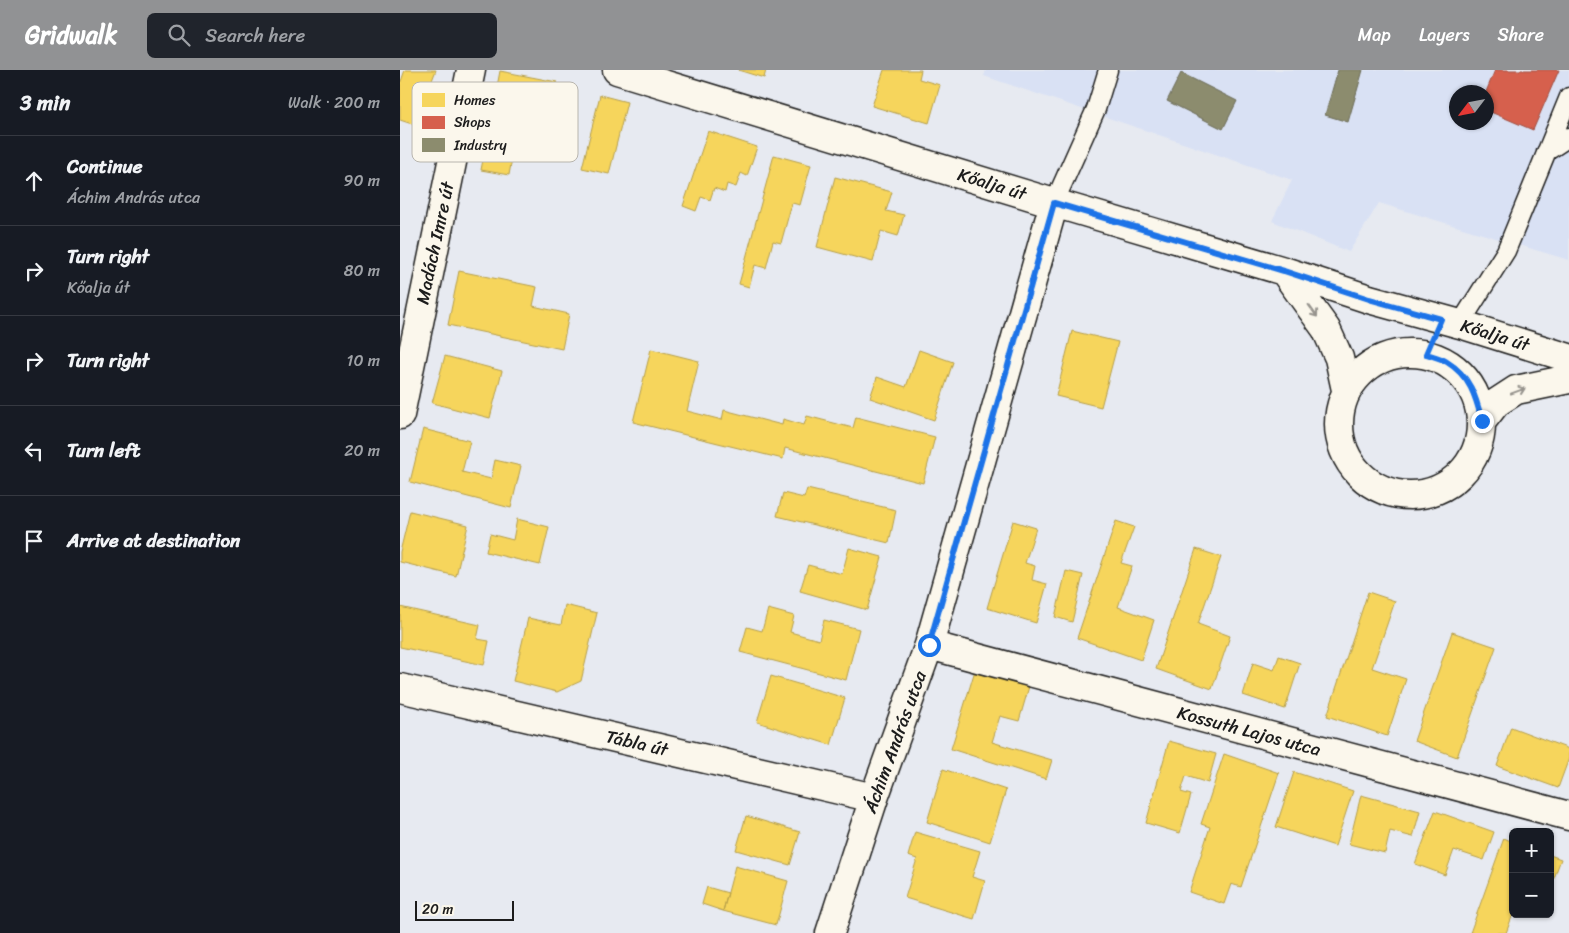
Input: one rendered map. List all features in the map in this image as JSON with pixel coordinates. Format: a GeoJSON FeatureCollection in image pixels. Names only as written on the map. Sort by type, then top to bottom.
{"type":"FeatureCollection","features":[{"type":"Feature","properties":{"kind":"street","name":"Kőalja út"},"geometry":{"type":"LineString","coordinates":[[617,70],[1569,358]]}},
{"type":"Feature","properties":{"kind":"street","name":"Madách Imre út"},"geometry":{"type":"LineString","coordinates":[[400,415],[452,162]]}},
{"type":"Feature","properties":{"kind":"street","name":"Áchim András utca"},"geometry":{"type":"LineString","coordinates":[[830,933],[874,798],[929,645],[1054,203]]}},
{"type":"Feature","properties":{"kind":"street"},"geometry":{"type":"LineString","coordinates":[[1284,271],[1326,329],[1339,358],[1346,390]]}},
{"type":"Feature","properties":{"kind":"street"},"geometry":{"type":"LineString","coordinates":[[1426,354],[1450,321]]}},
{"type":"Feature","properties":{"kind":"street"},"geometry":{"type":"LineString","coordinates":[[1402,352],[1426,354],[1447,362],[1465,378],[1477,398],[1482,421],[1479,444],[1468,466],[1451,482],[1430,493],[1405,496],[1382,490],[1362,477],[1347,458],[1339,436],[1339,412],[1346,390],[1360,371],[1380,358],[1402,352]]}},
{"type":"Feature","properties":{"kind":"street"},"geometry":{"type":"LineString","coordinates":[[1482,421],[1496,403],[1516,390],[1569,379]]}},
{"type":"Feature","properties":{"kind":"street","name":"Kossuth Lajos utca"},"geometry":{"type":"LineString","coordinates":[[929,645],[1569,816]]}},
{"type":"Feature","properties":{"kind":"street","name":"Tábla út"},"geometry":{"type":"LineString","coordinates":[[400,688],[874,798]]}},
{"type":"Feature","properties":{"kind":"lane"},"geometry":{"type":"LineString","coordinates":[[1054,203],[1096,108],[1108,70]]}},
{"type":"Feature","properties":{"kind":"lane"},"geometry":{"type":"LineString","coordinates":[[1450,321],[1506,251],[1569,97]]}},
{"type":"Feature","properties":{"kind":"lane"},"geometry":{"type":"LineString","coordinates":[[1546,152],[1569,137]]}},
{"type":"Feature","properties":{"kind":"shaded area"},"geometry":{"type":"Polygon","coordinates":[[[986,70],[1569,70],[1569,260],[1379,203],[1349,252],[1272,221],[1292,180],[984,76],[986,70]]]}},
{"type":"Feature","properties":{"kind":"building: Homes"},"geometry":{"type":"Polygon","coordinates":[[[405,70],[436,70],[431,82],[412,82],[412,124],[400,120],[400,84],[405,70]]]}},
{"type":"Feature","properties":{"kind":"building: Homes"},"geometry":{"type":"Polygon","coordinates":[[[738,70],[766,70],[764,78],[738,70]]]}},
{"type":"Feature","properties":{"kind":"building: Homes"},"geometry":{"type":"Polygon","coordinates":[[[884,70],[921,70],[919,79],[940,85],[929,123],[872,106],[884,70]]]}},
{"type":"Feature","properties":{"kind":"building: Homes"},"geometry":{"type":"Polygon","coordinates":[[[500,71],[557,82],[498,82],[500,71]]]}},
{"type":"Feature","properties":{"kind":"building: Homes"},"geometry":{"type":"Polygon","coordinates":[[[600,95],[627,102],[609,174],[582,168],[600,95]]]}},
{"type":"Feature","properties":{"kind":"building: Homes"},"geometry":{"type":"Polygon","coordinates":[[[708,131],[757,147],[747,176],[741,173],[736,187],[727,184],[725,192],[714,188],[710,200],[701,197],[696,211],[683,206],[708,131]]]}},
{"type":"Feature","properties":{"kind":"building: Homes"},"geometry":{"type":"Polygon","coordinates":[[[774,155],[811,165],[800,205],[792,203],[781,243],[773,241],[766,268],[755,265],[749,287],[739,284],[774,155]]]}},
{"type":"Feature","properties":{"kind":"building: Homes"},"geometry":{"type":"Polygon","coordinates":[[[483,162],[511,162],[509,175],[481,170],[483,162]]]}},
{"type":"Feature","properties":{"kind":"building: Homes"},"geometry":{"type":"Polygon","coordinates":[[[835,177],[892,192],[886,211],[904,215],[898,236],[881,231],[873,262],[817,247],[835,177]]]}},
{"type":"Feature","properties":{"kind":"building: Homes"},"geometry":{"type":"Polygon","coordinates":[[[459,271],[537,287],[533,306],[569,314],[562,349],[448,325],[459,271]]]}},
{"type":"Feature","properties":{"kind":"building: Homes"},"geometry":{"type":"Polygon","coordinates":[[[1072,331],[1118,342],[1101,407],[1056,396],[1072,331]]]}},
{"type":"Feature","properties":{"kind":"building: Homes"},"geometry":{"type":"Polygon","coordinates":[[[651,349],[699,361],[687,411],[722,420],[724,410],[782,425],[783,419],[804,425],[807,416],[853,428],[856,417],[935,437],[923,483],[785,448],[783,459],[633,422],[651,349]]]}},
{"type":"Feature","properties":{"kind":"building: Homes"},"geometry":{"type":"Polygon","coordinates":[[[919,350],[953,362],[934,420],[870,398],[877,377],[906,387],[919,350]]]}},
{"type":"Feature","properties":{"kind":"building: Homes"},"geometry":{"type":"Polygon","coordinates":[[[445,356],[502,371],[490,418],[432,403],[445,356]]]}},
{"type":"Feature","properties":{"kind":"building: Homes"},"geometry":{"type":"Polygon","coordinates":[[[423,429],[470,441],[462,472],[491,479],[495,460],[521,466],[511,508],[410,482],[423,429]]]}},
{"type":"Feature","properties":{"kind":"building: Homes"},"geometry":{"type":"Polygon","coordinates":[[[807,489],[896,510],[889,543],[777,516],[783,493],[804,498],[807,489]]]}},
{"type":"Feature","properties":{"kind":"building: Homes"},"geometry":{"type":"Polygon","coordinates":[[[410,511],[468,525],[456,576],[400,562],[400,552],[410,511]]]}},
{"type":"Feature","properties":{"kind":"building: Homes"},"geometry":{"type":"Polygon","coordinates":[[[517,519],[549,527],[540,565],[486,552],[490,534],[513,540],[517,519]]]}},
{"type":"Feature","properties":{"kind":"building: Homes"},"geometry":{"type":"Polygon","coordinates":[[[1013,521],[1036,528],[1025,563],[1035,566],[1032,580],[1047,584],[1036,623],[987,608],[1013,521]]]}},
{"type":"Feature","properties":{"kind":"building: Homes"},"geometry":{"type":"Polygon","coordinates":[[[1116,521],[1134,527],[1121,563],[1132,566],[1118,607],[1154,620],[1141,660],[1077,638],[1116,521]]]}},
{"type":"Feature","properties":{"kind":"building: Homes"},"geometry":{"type":"Polygon","coordinates":[[[849,548],[882,557],[867,610],[800,591],[808,565],[842,574],[849,548]]]}},
{"type":"Feature","properties":{"kind":"building: Homes"},"geometry":{"type":"Polygon","coordinates":[[[1196,549],[1221,557],[1198,624],[1230,636],[1212,689],[1156,669],[1196,549]]]}},
{"type":"Feature","properties":{"kind":"building: Homes"},"geometry":{"type":"Polygon","coordinates":[[[1066,571],[1083,575],[1072,622],[1055,617],[1066,571]]]}},
{"type":"Feature","properties":{"kind":"building: Homes"},"geometry":{"type":"Polygon","coordinates":[[[1368,592],[1395,601],[1372,668],[1406,679],[1387,736],[1327,716],[1368,592]]]}},
{"type":"Feature","properties":{"kind":"building: Homes"},"geometry":{"type":"Polygon","coordinates":[[[565,605],[597,613],[581,681],[557,692],[513,681],[528,618],[561,625],[565,605]]]}},
{"type":"Feature","properties":{"kind":"building: Homes"},"geometry":{"type":"Polygon","coordinates":[[[400,607],[480,625],[477,639],[489,641],[484,665],[400,647],[400,607]]]}},
{"type":"Feature","properties":{"kind":"building: Homes"},"geometry":{"type":"Polygon","coordinates":[[[768,609],[794,616],[790,632],[819,640],[824,620],[859,629],[846,680],[740,652],[747,627],[762,631],[768,609]]]}},
{"type":"Feature","properties":{"kind":"building: Homes"},"geometry":{"type":"Polygon","coordinates":[[[1452,632],[1496,647],[1457,757],[1414,741],[1452,632]]]}},
{"type":"Feature","properties":{"kind":"building: Homes"},"geometry":{"type":"Polygon","coordinates":[[[1279,656],[1300,663],[1285,709],[1243,695],[1253,663],[1274,670],[1279,656]]]}},
{"type":"Feature","properties":{"kind":"building: Homes"},"geometry":{"type":"Polygon","coordinates":[[[976,667],[1030,683],[1019,721],[1000,716],[992,742],[1052,760],[1046,779],[951,749],[976,667]]]}},
{"type":"Feature","properties":{"kind":"building: Homes"},"geometry":{"type":"Polygon","coordinates":[[[771,676],[845,698],[831,745],[757,722],[771,676]]]}},
{"type":"Feature","properties":{"kind":"building: Homes"},"geometry":{"type":"Polygon","coordinates":[[[1511,727],[1569,749],[1569,758],[1558,788],[1497,766],[1511,727]]]}},
{"type":"Feature","properties":{"kind":"building: Homes"},"geometry":{"type":"Polygon","coordinates":[[[1169,741],[1216,754],[1208,783],[1186,776],[1181,792],[1191,795],[1180,833],[1146,823],[1169,741]]]}},
{"type":"Feature","properties":{"kind":"building: Homes"},"geometry":{"type":"Polygon","coordinates":[[[1224,754],[1279,773],[1241,887],[1231,884],[1224,904],[1189,892],[1210,827],[1201,824],[1224,754]]]}},
{"type":"Feature","properties":{"kind":"building: Homes"},"geometry":{"type":"Polygon","coordinates":[[[943,769],[1006,790],[990,842],[927,822],[943,769]]]}},
{"type":"Feature","properties":{"kind":"building: Homes"},"geometry":{"type":"Polygon","coordinates":[[[1294,772],[1353,791],[1335,846],[1276,827],[1294,772]]]}},
{"type":"Feature","properties":{"kind":"building: Homes"},"geometry":{"type":"Polygon","coordinates":[[[1361,795],[1420,811],[1413,837],[1390,831],[1385,853],[1349,844],[1361,795]]]}},
{"type":"Feature","properties":{"kind":"building: Homes"},"geometry":{"type":"Polygon","coordinates":[[[1435,811],[1494,832],[1484,860],[1454,850],[1445,875],[1415,864],[1435,811]]]}},
{"type":"Feature","properties":{"kind":"building: Homes"},"geometry":{"type":"Polygon","coordinates":[[[746,816],[800,832],[790,865],[736,850],[746,816]]]}},
{"type":"Feature","properties":{"kind":"building: Homes"},"geometry":{"type":"Polygon","coordinates":[[[915,832],[980,851],[972,877],[985,881],[974,919],[905,898],[917,859],[908,856],[915,832]]]}},
{"type":"Feature","properties":{"kind":"building: Homes"},"geometry":{"type":"Polygon","coordinates":[[[1504,838],[1509,840],[1509,918],[1512,918],[1506,933],[1470,933],[1504,838]]]}},
{"type":"Feature","properties":{"kind":"building: Homes"},"geometry":{"type":"Polygon","coordinates":[[[1554,856],[1561,859],[1554,878],[1554,856]]]}},
{"type":"Feature","properties":{"kind":"building: Homes"},"geometry":{"type":"Polygon","coordinates":[[[735,866],[788,881],[776,925],[723,911],[735,866]]]}},
{"type":"Feature","properties":{"kind":"building: Homes"},"geometry":{"type":"Polygon","coordinates":[[[707,887],[728,893],[723,911],[702,904],[707,887]]]}},
{"type":"Feature","properties":{"kind":"building: Shops"},"geometry":{"type":"Polygon","coordinates":[[[1495,70],[1559,70],[1533,130],[1494,113],[1494,85],[1489,85],[1495,70]]]}},
{"type":"Feature","properties":{"kind":"building: Industry"},"geometry":{"type":"Polygon","coordinates":[[[1338,70],[1363,70],[1348,122],[1325,115],[1338,70]]]}},
{"type":"Feature","properties":{"kind":"building: Industry"},"geometry":{"type":"Polygon","coordinates":[[[1181,73],[1237,101],[1223,129],[1167,101],[1181,73]]]}},
{"type":"Feature","properties":{"kind":"route"},"geometry":{"type":"LineString","coordinates":[[929,645],[1054,203],[1284,271],[1369,299],[1441,319],[1426,354],[1447,362],[1465,378],[1477,398],[1482,421]]}}]}
